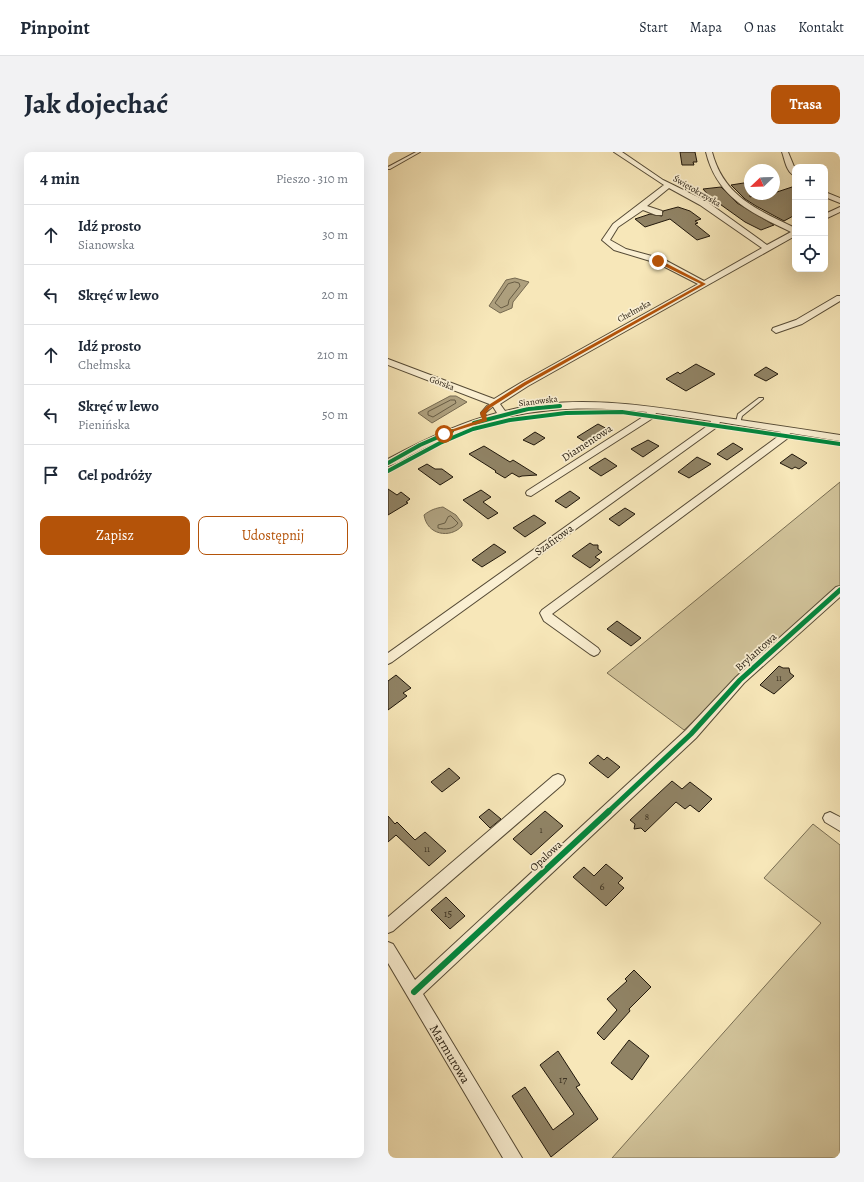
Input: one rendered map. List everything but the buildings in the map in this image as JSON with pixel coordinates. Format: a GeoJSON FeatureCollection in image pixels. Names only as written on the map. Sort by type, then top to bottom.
{"type":"FeatureCollection","features":[{"type":"Feature","properties":{"kind":"street","name":"Świętokrzyska"},"geometry":{"type":"LineString","coordinates":[[617,152],[640,168],[702,203],[766,248]]}},
{"type":"Feature","properties":{"kind":"street"},"geometry":{"type":"LineString","coordinates":[[709,152],[714,172],[722,184],[734,196],[792,230]]}},
{"type":"Feature","properties":{"kind":"street"},"geometry":{"type":"LineString","coordinates":[[785,152],[792,171]]}},
{"type":"Feature","properties":{"kind":"street"},"geometry":{"type":"LineString","coordinates":[[669,185],[642,207],[615,225],[608,233],[606,240],[609,245],[658,261],[704,284]]}},
{"type":"Feature","properties":{"kind":"street"},"geometry":{"type":"LineString","coordinates":[[828,195],[840,201]]}},
{"type":"Feature","properties":{"kind":"street"},"geometry":{"type":"LineString","coordinates":[[642,207],[659,214]]}},
{"type":"Feature","properties":{"kind":"street"},"geometry":{"type":"LineString","coordinates":[[828,215],[840,209]]}},
{"type":"Feature","properties":{"kind":"street","name":"Chełmska"},"geometry":{"type":"LineString","coordinates":[[496,403],[531,380],[792,234]]}},
{"type":"Feature","properties":{"kind":"street"},"geometry":{"type":"LineString","coordinates":[[776,330],[800,322],[840,298]]}},
{"type":"Feature","properties":{"kind":"street","name":"Górska"},"geometry":{"type":"LineString","coordinates":[[388,362],[496,403]]}},
{"type":"Feature","properties":{"kind":"street"},"geometry":{"type":"LineString","coordinates":[[496,403],[503,414]]}},
{"type":"Feature","properties":{"kind":"street","name":"Sianowska"},"geometry":{"type":"LineString","coordinates":[[388,463],[444,434],[485,419],[528,409],[559,406],[598,406],[652,410],[840,438]]}},
{"type":"Feature","properties":{"kind":"street","name":"Diamentowa"},"geometry":{"type":"LineString","coordinates":[[531,493],[650,416],[652,410]]}},
{"type":"Feature","properties":{"kind":"street","name":"Szafirowa"},"geometry":{"type":"LineString","coordinates":[[388,659],[714,425],[716,419]]}},
{"type":"Feature","properties":{"kind":"street"},"geometry":{"type":"LineString","coordinates":[[594,651],[548,618],[546,613],[785,436],[786,430]]}},
{"type":"Feature","properties":{"kind":"street","name":"Brylantowa"},"geometry":{"type":"LineString","coordinates":[[691,734],[740,680],[840,590]]}},
{"type":"Feature","properties":{"kind":"street","name":"Opalowa"},"geometry":{"type":"LineString","coordinates":[[414,992],[691,734]]}},
{"type":"Feature","properties":{"kind":"street"},"geometry":{"type":"LineString","coordinates":[[388,926],[558,780]]}},
{"type":"Feature","properties":{"kind":"street","name":"Marmurowa"},"geometry":{"type":"LineString","coordinates":[[388,949],[513,1158]]}},
{"type":"Feature","properties":{"kind":"lane"},"geometry":{"type":"LineString","coordinates":[[389,168],[418,152]]}},
{"type":"Feature","properties":{"kind":"lane"},"geometry":{"type":"LineString","coordinates":[[738,422],[740,414],[761,399]]}},
{"type":"Feature","properties":{"kind":"lane"},"geometry":{"type":"LineString","coordinates":[[485,419],[483,413],[496,403]]}},
{"type":"Feature","properties":{"kind":"shaded area"},"geometry":{"type":"Polygon","coordinates":[[[840,482],[840,587],[684,730],[607,673],[840,482]]]}},
{"type":"Feature","properties":{"kind":"shaded area"},"geometry":{"type":"Polygon","coordinates":[[[813,824],[840,845],[840,1158],[612,1158],[821,923],[764,878],[813,824]]]}},
{"type":"Feature","properties":{"kind":"water"},"geometry":{"type":"Polygon","coordinates":[[[515,278],[529,282],[513,302],[512,308],[500,313],[489,306],[506,280],[515,278]]]}},
{"type":"Feature","properties":{"kind":"water"},"geometry":{"type":"Polygon","coordinates":[[[450,396],[456,396],[467,402],[432,423],[418,413],[450,396]]]}},
{"type":"Feature","properties":{"kind":"water"},"geometry":{"type":"Polygon","coordinates":[[[443,507],[456,515],[462,523],[462,526],[451,533],[445,534],[434,531],[426,522],[424,515],[443,507]]]}},
{"type":"Feature","properties":{"kind":"cycle path"},"geometry":{"type":"LineString","coordinates":[[474,423],[528,409],[560,406]]}},
{"type":"Feature","properties":{"kind":"cycle path"},"geometry":{"type":"LineString","coordinates":[[388,471],[440,443],[473,429],[510,420],[547,414],[622,412],[840,444]]}},
{"type":"Feature","properties":{"kind":"cycle path"},"geometry":{"type":"LineString","coordinates":[[388,463],[420,445],[452,431]]}},
{"type":"Feature","properties":{"kind":"cycle path"},"geometry":{"type":"LineString","coordinates":[[414,992],[691,734],[740,680],[840,590]]}},
{"type":"Feature","properties":{"kind":"route"},"geometry":{"type":"LineString","coordinates":[[444,434],[485,419],[483,413],[489,407],[525,384],[704,284],[658,261]]}}]}
